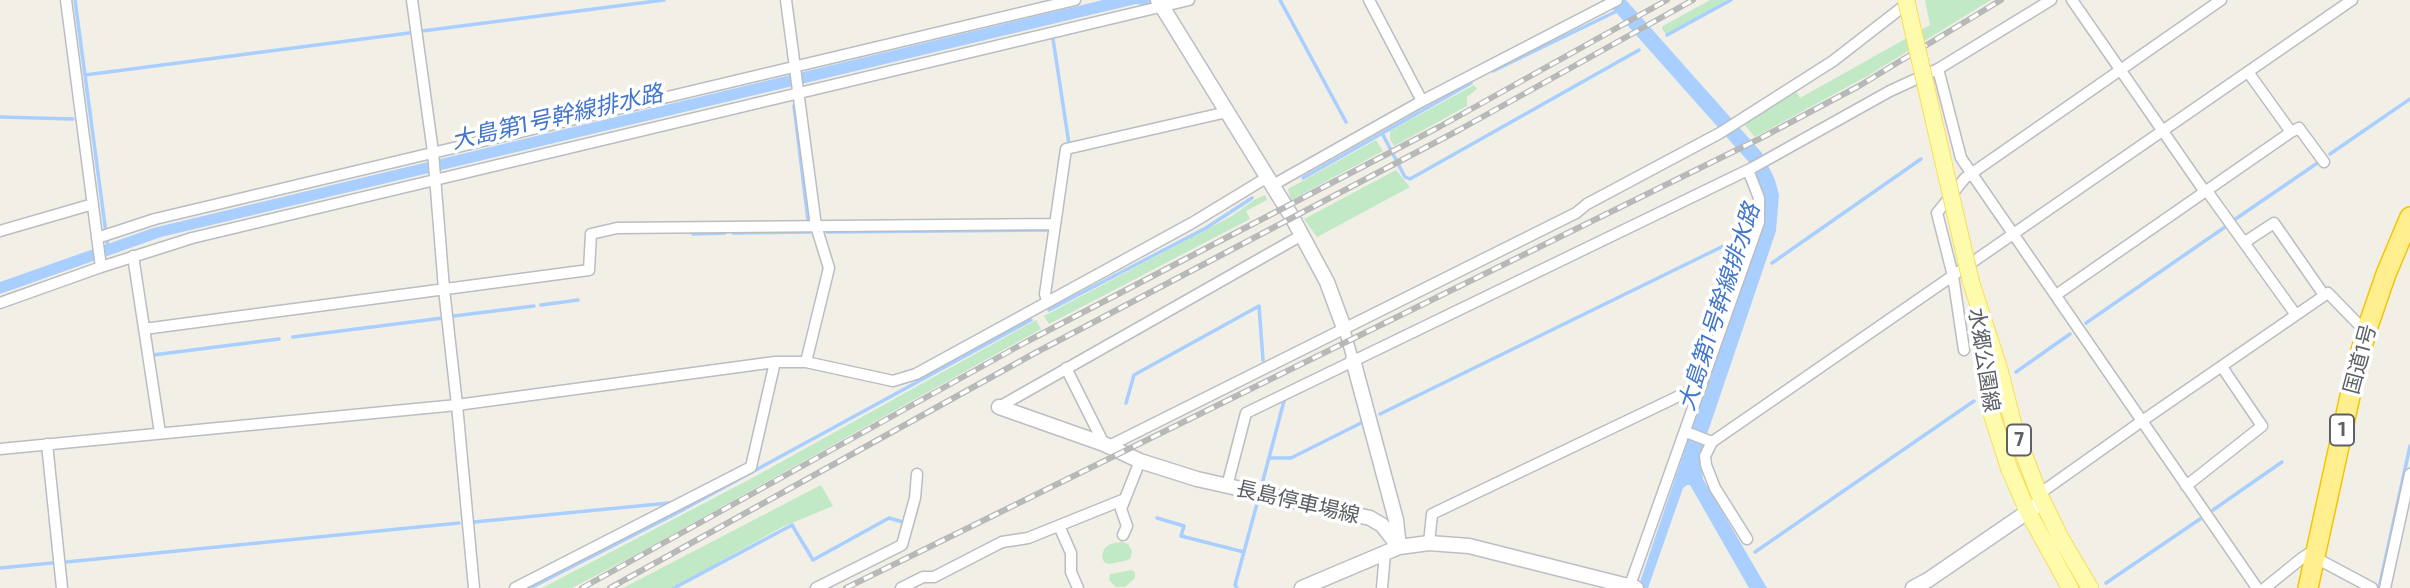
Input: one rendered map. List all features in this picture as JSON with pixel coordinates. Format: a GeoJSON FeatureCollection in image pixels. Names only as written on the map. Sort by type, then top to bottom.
{"type":"FeatureCollection","features":[{"type":"Feature","properties":{"kind":"highway","name":"国道1号"},"geometry":{"type":"LineString","coordinates":[[2308,588],[2366,332],[2410,217]]}},
{"type":"Feature","properties":{"kind":"main road","name":"水郷公園線"},"geometry":{"type":"LineString","coordinates":[[1906,0],[1971,282],[1992,415],[2009,468],[2028,512],[2070,588]]}},
{"type":"Feature","properties":{"kind":"main road","name":"水郷公園線"},"geometry":{"type":"LineString","coordinates":[[1971,282],[1999,368],[2015,431],[2041,498],[2090,588]]}},
{"type":"Feature","properties":{"kind":"street"},"geometry":{"type":"LineString","coordinates":[[66,0],[93,204],[101,238],[100,264]]}},
{"type":"Feature","properties":{"kind":"street"},"geometry":{"type":"LineString","coordinates":[[412,0],[433,154],[474,588]]}},
{"type":"Feature","properties":{"kind":"street"},"geometry":{"type":"LineString","coordinates":[[786,0],[816,226],[829,268],[806,362]]}},
{"type":"Feature","properties":{"kind":"street"},"geometry":{"type":"LineString","coordinates":[[101,238],[155,219],[1075,0]]}},
{"type":"Feature","properties":{"kind":"street"},"geometry":{"type":"LineString","coordinates":[[0,303],[100,264],[192,238],[799,90],[1160,4],[1189,0]]}},
{"type":"Feature","properties":{"kind":"street"},"geometry":{"type":"LineString","coordinates":[[1369,0],[1422,101]]}},
{"type":"Feature","properties":{"kind":"street"},"geometry":{"type":"LineString","coordinates":[[1066,368],[1107,445],[1576,213],[1587,204],[1720,133],[1814,74],[1912,0]]}},
{"type":"Feature","properties":{"kind":"street"},"geometry":{"type":"LineString","coordinates":[[1227,486],[1246,413],[1750,169],[1890,91],[1938,69],[2051,0]]}},
{"type":"Feature","properties":{"kind":"street"},"geometry":{"type":"LineString","coordinates":[[2072,0],[2295,315]]}},
{"type":"Feature","properties":{"kind":"street"},"geometry":{"type":"LineString","coordinates":[[1964,350],[1953,276],[1937,213],[1965,178],[2221,0]]}},
{"type":"Feature","properties":{"kind":"street"},"geometry":{"type":"LineString","coordinates":[[1746,539],[1715,488],[1706,465],[1705,456],[1710,441],[2248,72],[2337,4],[2353,0]]}},
{"type":"Feature","properties":{"kind":"street"},"geometry":{"type":"LineString","coordinates":[[0,450],[457,405],[775,362],[806,362],[892,381],[916,374],[1270,181],[1612,3]]}},
{"type":"Feature","properties":{"kind":"street"},"geometry":{"type":"LineString","coordinates":[[1160,4],[1270,181],[1327,282],[1344,328],[1396,520],[1392,550],[1382,588]]}},
{"type":"Feature","properties":{"kind":"street"},"geometry":{"type":"LineString","coordinates":[[1938,69],[1961,158],[2257,588]]}},
{"type":"Feature","properties":{"kind":"street"},"geometry":{"type":"LineString","coordinates":[[2248,72],[2291,132]]}},
{"type":"Feature","properties":{"kind":"street"},"geometry":{"type":"LineString","coordinates":[[1047,301],[1045,294],[1066,149],[1227,113]]}},
{"type":"Feature","properties":{"kind":"street"},"geometry":{"type":"LineString","coordinates":[[2056,295],[2299,128],[2324,162]]}},
{"type":"Feature","properties":{"kind":"street"},"geometry":{"type":"LineString","coordinates":[[1302,588],[1392,550],[1429,543],[1489,550],[1545,567],[1632,587],[1759,222],[1759,198],[1750,169]]}},
{"type":"Feature","properties":{"kind":"street"},"geometry":{"type":"LineString","coordinates":[[0,231],[93,204]]}},
{"type":"Feature","properties":{"kind":"street"},"geometry":{"type":"LineString","coordinates":[[2245,242],[2274,223],[2324,295]]}},
{"type":"Feature","properties":{"kind":"street"},"geometry":{"type":"LineString","coordinates":[[144,329],[589,270],[591,234],[617,228],[1055,224]]}},
{"type":"Feature","properties":{"kind":"street"},"geometry":{"type":"LineString","coordinates":[[999,407],[1302,236]]}},
{"type":"Feature","properties":{"kind":"street"},"geometry":{"type":"LineString","coordinates":[[132,256],[160,433]]}},
{"type":"Feature","properties":{"kind":"street"},"geometry":{"type":"LineString","coordinates":[[1913,588],[2028,512],[2041,498],[2142,421],[2324,295],[2328,293],[2366,332]]}},
{"type":"Feature","properties":{"kind":"street"},"geometry":{"type":"LineString","coordinates":[[515,588],[751,467],[775,362]]}},
{"type":"Feature","properties":{"kind":"street"},"geometry":{"type":"LineString","coordinates":[[2186,486],[2262,426],[2222,367]]}},
{"type":"Feature","properties":{"kind":"street"},"geometry":{"type":"LineString","coordinates":[[1429,543],[1432,514],[1702,385]]}},
{"type":"Feature","properties":{"kind":"street","name":"長島停車場線"},"geometry":{"type":"LineString","coordinates":[[999,407],[1107,445],[1140,461],[1197,479],[1370,518],[1382,525],[1392,550]]}},
{"type":"Feature","properties":{"kind":"street"},"geometry":{"type":"LineString","coordinates":[[1687,433],[1710,441]]}},
{"type":"Feature","properties":{"kind":"street"},"geometry":{"type":"LineString","coordinates":[[47,444],[62,588]]}},
{"type":"Feature","properties":{"kind":"street"},"geometry":{"type":"LineString","coordinates":[[1122,535],[1127,526],[1121,509],[1140,461]]}},
{"type":"Feature","properties":{"kind":"street"},"geometry":{"type":"LineString","coordinates":[[816,588],[902,545],[915,498],[917,474]]}},
{"type":"Feature","properties":{"kind":"street"},"geometry":{"type":"LineString","coordinates":[[2385,588],[2410,474]]}},
{"type":"Feature","properties":{"kind":"street"},"geometry":{"type":"LineString","coordinates":[[901,588],[923,577],[934,577],[1002,542],[1028,538],[1125,499]]}},
{"type":"Feature","properties":{"kind":"street"},"geometry":{"type":"LineString","coordinates":[[1059,526],[1071,553],[1071,572],[1078,588]]}},
{"type":"Feature","properties":{"kind":"street"},"geometry":{"type":"LineString","coordinates":[[2265,588],[2302,558],[2315,553],[2372,588]]}},
{"type":"Feature","properties":{"kind":"green space"},"geometry":{"type":"Polygon","coordinates":[[[1710,0],[1728,0],[1666,34],[1662,29],[1663,26],[1710,0]]]}},
{"type":"Feature","properties":{"kind":"green space"},"geometry":{"type":"Polygon","coordinates":[[[1925,0],[1991,0],[1869,75],[1755,137],[1743,123],[1795,89],[1800,98],[1930,25],[1925,0]]]}},
{"type":"Feature","properties":{"kind":"green space"},"geometry":{"type":"Polygon","coordinates":[[[1474,85],[1477,89],[1467,97],[1467,106],[1394,146],[1390,131],[1474,85]]]}},
{"type":"Feature","properties":{"kind":"green space"},"geometry":{"type":"Polygon","coordinates":[[[1376,140],[1383,151],[1291,200],[1288,189],[1376,140]]]}},
{"type":"Feature","properties":{"kind":"green space"},"geometry":{"type":"Polygon","coordinates":[[[1396,170],[1410,187],[1317,237],[1304,219],[1396,170]]]}},
{"type":"Feature","properties":{"kind":"green space"},"geometry":{"type":"Polygon","coordinates":[[[1265,195],[1267,200],[1246,211],[1250,219],[1049,324],[1044,316],[1232,216],[1265,195]]]}},
{"type":"Feature","properties":{"kind":"green space"},"geometry":{"type":"Polygon","coordinates":[[[1036,320],[1041,329],[637,554],[572,588],[542,588],[756,476],[1036,320]]]}},
{"type":"Feature","properties":{"kind":"green space"},"geometry":{"type":"Polygon","coordinates":[[[821,485],[833,506],[782,527],[672,588],[623,588],[821,485]]]}},
{"type":"Feature","properties":{"kind":"green space"},"geometry":{"type":"Polygon","coordinates":[[[1110,544],[1128,544],[1132,551],[1131,557],[1109,564],[1104,562],[1104,549],[1110,544]]]}},
{"type":"Feature","properties":{"kind":"green space"},"geometry":{"type":"Polygon","coordinates":[[[1132,570],[1135,578],[1125,587],[1116,587],[1109,580],[1110,574],[1132,570]]]}},
{"type":"Feature","properties":{"kind":"water"},"geometry":{"type":"Polygon","coordinates":[[[1103,0],[1166,0],[1136,4],[161,237],[0,294],[0,282],[153,228],[1103,0]]]}},
{"type":"Feature","properties":{"kind":"water"},"geometry":{"type":"Polygon","coordinates":[[[1605,0],[1626,0],[1762,153],[1775,180],[1779,195],[1776,231],[1700,455],[1703,479],[1767,588],[1749,588],[1690,485],[1687,485],[1683,488],[1648,588],[1638,588],[1716,358],[1764,200],[1753,172],[1755,169],[1605,0]]]}},
{"type":"Feature","properties":{"kind":"waterway"},"geometry":{"type":"LineString","coordinates":[[75,0],[108,248]]}},
{"type":"Feature","properties":{"kind":"waterway"},"geometry":{"type":"LineString","coordinates":[[422,31],[664,0]]}},
{"type":"Feature","properties":{"kind":"waterway"},"geometry":{"type":"LineString","coordinates":[[1280,0],[1346,122]]}},
{"type":"Feature","properties":{"kind":"waterway"},"geometry":{"type":"LineString","coordinates":[[1667,35],[1731,0]]}},
{"type":"Feature","properties":{"kind":"waterway"},"geometry":{"type":"LineString","coordinates":[[1493,71],[1617,11]]}},
{"type":"Feature","properties":{"kind":"waterway"},"geometry":{"type":"LineString","coordinates":[[85,75],[409,33]]}},
{"type":"Feature","properties":{"kind":"waterway"},"geometry":{"type":"LineString","coordinates":[[1053,39],[1069,144]]}},
{"type":"Feature","properties":{"kind":"waterway"},"geometry":{"type":"LineString","coordinates":[[1382,133],[1405,177],[1410,179],[1639,50]]}},
{"type":"Feature","properties":{"kind":"waterway"},"geometry":{"type":"LineString","coordinates":[[1303,178],[1471,83]]}},
{"type":"Feature","properties":{"kind":"waterway"},"geometry":{"type":"LineString","coordinates":[[2330,154],[2410,99]]}},
{"type":"Feature","properties":{"kind":"waterway"},"geometry":{"type":"LineString","coordinates":[[794,106],[808,220]]}},
{"type":"Feature","properties":{"kind":"waterway"},"geometry":{"type":"LineString","coordinates":[[0,117],[73,119]]}},
{"type":"Feature","properties":{"kind":"waterway"},"geometry":{"type":"LineString","coordinates":[[1772,263],[1921,159]]}},
{"type":"Feature","properties":{"kind":"waterway"},"geometry":{"type":"LineString","coordinates":[[2234,220],[2316,164]]}},
{"type":"Feature","properties":{"kind":"waterway"},"geometry":{"type":"LineString","coordinates":[[1049,310],[1206,228],[1252,198]]}},
{"type":"Feature","properties":{"kind":"waterway"},"geometry":{"type":"LineString","coordinates":[[2086,323],[2225,227]]}},
{"type":"Feature","properties":{"kind":"waterway"},"geometry":{"type":"LineString","coordinates":[[827,232],[1047,230]]}},
{"type":"Feature","properties":{"kind":"waterway"},"geometry":{"type":"LineString","coordinates":[[733,233],[810,232]]}},
{"type":"Feature","properties":{"kind":"waterway"},"geometry":{"type":"LineString","coordinates":[[693,234],[725,233]]}},
{"type":"Feature","properties":{"kind":"waterway","name":"大島第1号幹線排水路"},"geometry":{"type":"LineString","coordinates":[[1380,414],[1748,234]]}},
{"type":"Feature","properties":{"kind":"waterway"},"geometry":{"type":"LineString","coordinates":[[541,305],[578,300]]}},
{"type":"Feature","properties":{"kind":"waterway"},"geometry":{"type":"LineString","coordinates":[[454,316],[534,306]]}},
{"type":"Feature","properties":{"kind":"waterway"},"geometry":{"type":"LineString","coordinates":[[1126,403],[1134,375],[1259,306],[1263,360]]}},
{"type":"Feature","properties":{"kind":"waterway"},"geometry":{"type":"LineString","coordinates":[[293,337],[443,318]]}},
{"type":"Feature","properties":{"kind":"waterway"},"geometry":{"type":"LineString","coordinates":[[530,588],[675,514],[1031,320]]}},
{"type":"Feature","properties":{"kind":"waterway"},"geometry":{"type":"LineString","coordinates":[[2016,372],[2070,334]]}},
{"type":"Feature","properties":{"kind":"waterway"},"geometry":{"type":"LineString","coordinates":[[153,355],[279,339]]}},
{"type":"Feature","properties":{"kind":"waterway"},"geometry":{"type":"LineString","coordinates":[[1262,484],[1284,401]]}},
{"type":"Feature","properties":{"kind":"waterway"},"geometry":{"type":"LineString","coordinates":[[1755,552],[1974,401]]}},
{"type":"Feature","properties":{"kind":"waterway"},"geometry":{"type":"LineString","coordinates":[[1269,458],[1291,458],[1361,423]]}},
{"type":"Feature","properties":{"kind":"waterway"},"geometry":{"type":"LineString","coordinates":[[2379,588],[2410,446]]}},
{"type":"Feature","properties":{"kind":"waterway"},"geometry":{"type":"LineString","coordinates":[[2213,510],[2282,462]]}},
{"type":"Feature","properties":{"kind":"waterway"},"geometry":{"type":"LineString","coordinates":[[1237,588],[1235,585],[1258,500]]}},
{"type":"Feature","properties":{"kind":"waterway"},"geometry":{"type":"LineString","coordinates":[[474,522],[669,503]]}},
{"type":"Feature","properties":{"kind":"waterway"},"geometry":{"type":"LineString","coordinates":[[674,588],[792,525],[813,560],[889,518],[903,522]]}},
{"type":"Feature","properties":{"kind":"waterway"},"geometry":{"type":"LineString","coordinates":[[1157,518],[1184,526],[1181,536],[1244,552]]}},
{"type":"Feature","properties":{"kind":"waterway"},"geometry":{"type":"LineString","coordinates":[[2106,583],[2200,519]]}},
{"type":"Feature","properties":{"kind":"waterway"},"geometry":{"type":"LineString","coordinates":[[66,562],[459,523]]}},
{"type":"Feature","properties":{"kind":"waterway"},"geometry":{"type":"LineString","coordinates":[[0,568],[52,563]]}},
{"type":"Feature","properties":{"kind":"railway"},"geometry":{"type":"LineString","coordinates":[[582,588],[1026,342],[1439,127],[1667,0]]}},
{"type":"Feature","properties":{"kind":"railway"},"geometry":{"type":"LineString","coordinates":[[610,588],[1035,353],[1459,130],[1693,0]]}},
{"type":"Feature","properties":{"kind":"railway"},"geometry":{"type":"LineString","coordinates":[[846,588],[1761,138],[1859,86],[2001,0]]}}]}
